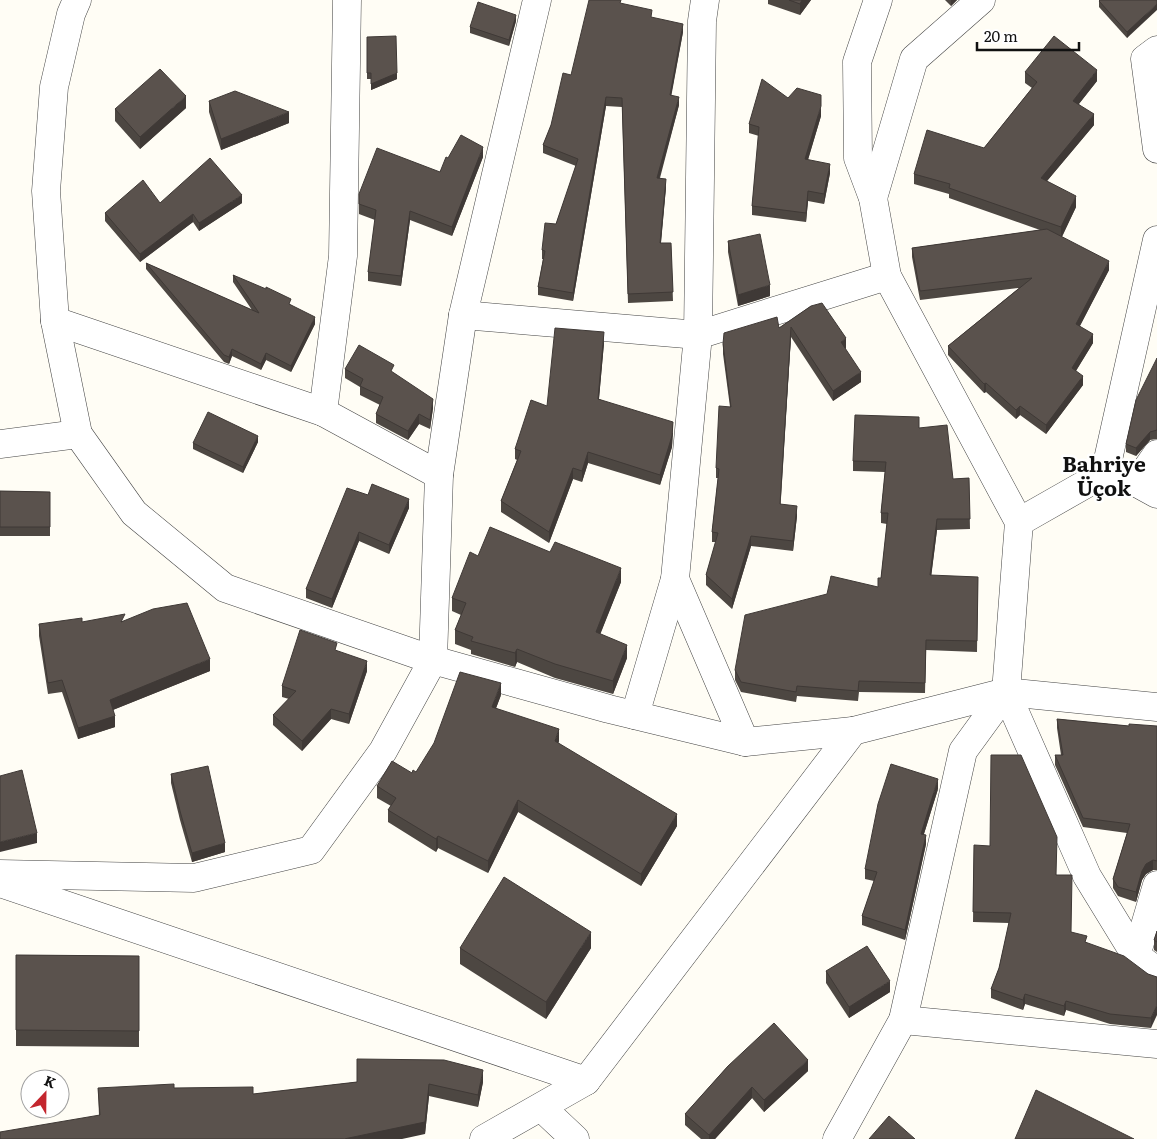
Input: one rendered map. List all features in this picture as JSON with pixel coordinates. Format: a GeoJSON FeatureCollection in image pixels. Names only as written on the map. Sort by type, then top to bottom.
{"type":"FeatureCollection","features":[{"type":"Feature","properties":{"kind":"street"},"geometry":{"type":"LineString","coordinates":[[77,0],[71,14],[54,87],[46,191],[55,321],[78,434],[134,513],[225,588],[433,660],[609,709],[636,714],[745,742],[853,731],[1006,692],[1157,707]]}},
{"type":"Feature","properties":{"kind":"street"},"geometry":{"type":"LineString","coordinates":[[323,412],[343,256],[347,0]]}},
{"type":"Feature","properties":{"kind":"street"},"geometry":{"type":"LineString","coordinates":[[0,874],[194,878],[310,850],[383,751],[433,660],[439,475],[463,315],[537,0]]}},
{"type":"Feature","properties":{"kind":"street"},"geometry":{"type":"LineString","coordinates":[[636,714],[674,579],[698,335],[702,21],[705,0]]}},
{"type":"Feature","properties":{"kind":"street"},"geometry":{"type":"LineString","coordinates":[[878,0],[857,62],[858,158],[874,198],[887,276],[1019,522],[1006,692],[1087,876],[1146,964]]}},
{"type":"Feature","properties":{"kind":"street"},"geometry":{"type":"LineString","coordinates":[[874,198],[914,59],[981,0]]}},
{"type":"Feature","properties":{"kind":"street"},"geometry":{"type":"LineString","coordinates":[[1157,50],[1145,59],[1157,149]]}},
{"type":"Feature","properties":{"kind":"street"},"geometry":{"type":"LineString","coordinates":[[1019,522],[1105,473],[1157,240]]}},
{"type":"Feature","properties":{"kind":"street"},"geometry":{"type":"LineString","coordinates":[[463,315],[698,335],[887,276]]}},
{"type":"Feature","properties":{"kind":"street"},"geometry":{"type":"LineString","coordinates":[[55,321],[323,412],[439,475]]}},
{"type":"Feature","properties":{"kind":"street"},"geometry":{"type":"LineString","coordinates":[[0,444],[78,434]]}},
{"type":"Feature","properties":{"kind":"street"},"geometry":{"type":"LineString","coordinates":[[1105,473],[1147,489],[1157,454]]}},
{"type":"Feature","properties":{"kind":"street"},"geometry":{"type":"LineString","coordinates":[[674,579],[745,742]]}},
{"type":"Feature","properties":{"kind":"street"},"geometry":{"type":"LineString","coordinates":[[837,1139],[904,1020],[963,751],[1006,692]]}},
{"type":"Feature","properties":{"kind":"street"},"geometry":{"type":"LineString","coordinates":[[484,1139],[586,1082],[853,731]]}},
{"type":"Feature","properties":{"kind":"street"},"geometry":{"type":"LineString","coordinates":[[0,883],[586,1082]]}},
{"type":"Feature","properties":{"kind":"street"},"geometry":{"type":"LineString","coordinates":[[1146,964],[1157,885]]}},
{"type":"Feature","properties":{"kind":"street"},"geometry":{"type":"LineString","coordinates":[[904,1020],[1157,1044]]}},
{"type":"Feature","properties":{"kind":"street"},"geometry":{"type":"LineString","coordinates":[[542,1108],[575,1139]]}},
{"type":"Feature","properties":{"kind":"building"},"geometry":{"type":"Polygon","coordinates":[[[589,0],[621,0],[620,3],[652,10],[651,17],[683,24],[670,95],[679,97],[657,178],[666,179],[660,243],[671,243],[673,292],[628,294],[622,98],[606,97],[573,293],[538,287],[545,251],[542,250],[545,223],[556,224],[578,159],[543,145],[551,125],[563,73],[571,75],[589,0]]]}},
{"type":"Feature","properties":{"kind":"building"},"geometry":{"type":"Polygon","coordinates":[[[789,0],[802,0],[800,4],[789,0]]]}},
{"type":"Feature","properties":{"kind":"building"},"geometry":{"type":"Polygon","coordinates":[[[1100,0],[1157,0],[1157,4],[1127,32],[1100,0]]]}},
{"type":"Feature","properties":{"kind":"building"},"geometry":{"type":"Polygon","coordinates":[[[478,2],[516,15],[509,40],[470,27],[478,2]]]}},
{"type":"Feature","properties":{"kind":"building"},"geometry":{"type":"Polygon","coordinates":[[[396,36],[397,73],[371,84],[371,73],[367,73],[367,37],[396,36]]]}},
{"type":"Feature","properties":{"kind":"building"},"geometry":{"type":"Polygon","coordinates":[[[1054,36],[1097,70],[1073,101],[1094,114],[1041,178],[1076,196],[1061,227],[949,188],[950,184],[914,174],[927,130],[984,148],[1037,82],[1025,72],[1054,36]]]}},
{"type":"Feature","properties":{"kind":"building"},"geometry":{"type":"Polygon","coordinates":[[[160,69],[186,96],[140,137],[115,109],[160,69]]]}},
{"type":"Feature","properties":{"kind":"building"},"geometry":{"type":"Polygon","coordinates":[[[762,79],[788,98],[797,88],[821,95],[821,106],[805,159],[830,164],[824,194],[808,191],[806,213],[752,206],[759,127],[749,124],[762,79]]]}},
{"type":"Feature","properties":{"kind":"building"},"geometry":{"type":"Polygon","coordinates":[[[235,91],[289,112],[221,139],[209,101],[235,91]]]}},
{"type":"Feature","properties":{"kind":"building"},"geometry":{"type":"Polygon","coordinates":[[[461,135],[483,147],[452,227],[410,211],[401,276],[368,272],[376,210],[359,204],[359,194],[377,148],[440,172],[446,157],[448,158],[461,135]]]}},
{"type":"Feature","properties":{"kind":"building"},"geometry":{"type":"Polygon","coordinates":[[[210,158],[242,195],[199,223],[193,214],[140,254],[105,213],[143,180],[160,203],[210,158]]]}},
{"type":"Feature","properties":{"kind":"building"},"geometry":{"type":"Polygon","coordinates":[[[1047,229],[1109,261],[1076,324],[1093,334],[1072,368],[1083,376],[1046,425],[1020,406],[1016,410],[986,383],[984,384],[948,346],[1032,278],[920,291],[912,248],[1047,229]]]}},
{"type":"Feature","properties":{"kind":"building"},"geometry":{"type":"Polygon","coordinates":[[[760,234],[770,285],[738,295],[728,241],[760,234]]]}},
{"type":"Feature","properties":{"kind":"building"},"geometry":{"type":"Polygon","coordinates":[[[146,263],[259,313],[233,275],[266,289],[266,287],[291,299],[289,304],[315,317],[291,366],[266,353],[261,364],[232,349],[229,357],[224,355],[146,263]]]}},
{"type":"Feature","properties":{"kind":"building"},"geometry":{"type":"Polygon","coordinates":[[[822,303],[846,338],[841,342],[861,372],[833,391],[791,327],[780,504],[797,506],[793,541],[751,536],[732,599],[706,575],[718,533],[712,532],[719,469],[716,468],[719,406],[731,407],[723,344],[724,333],[777,317],[779,328],[811,306],[822,303]]]}},
{"type":"Feature","properties":{"kind":"building"},"geometry":{"type":"Polygon","coordinates":[[[555,328],[604,332],[598,399],[673,422],[672,436],[660,475],[588,452],[582,471],[573,468],[549,532],[501,501],[521,451],[515,449],[531,400],[547,406],[555,328]]]}},
{"type":"Feature","properties":{"kind":"building"},"geometry":{"type":"Polygon","coordinates":[[[359,345],[394,365],[391,371],[433,399],[430,420],[419,414],[408,431],[376,414],[383,397],[360,386],[363,379],[345,369],[359,345]]]}},
{"type":"Feature","properties":{"kind":"building"},"geometry":{"type":"Polygon","coordinates":[[[1157,358],[1157,430],[1150,432],[1136,448],[1126,444],[1136,400],[1157,358]]]}},
{"type":"Feature","properties":{"kind":"building"},"geometry":{"type":"Polygon","coordinates":[[[208,412],[258,436],[243,467],[193,443],[208,412]]]}},
{"type":"Feature","properties":{"kind":"building"},"geometry":{"type":"Polygon","coordinates":[[[855,415],[919,417],[919,428],[947,425],[953,479],[969,478],[970,519],[937,519],[930,575],[978,577],[977,641],[926,640],[925,683],[859,681],[858,691],[797,686],[796,692],[741,682],[735,670],[745,615],[827,594],[831,576],[878,587],[878,578],[881,578],[888,513],[881,513],[886,462],[853,461],[855,415]]]}},
{"type":"Feature","properties":{"kind":"building"},"geometry":{"type":"Polygon","coordinates":[[[372,484],[409,499],[389,545],[359,532],[332,599],[306,589],[347,488],[368,495],[372,484]]]}},
{"type":"Feature","properties":{"kind":"building"},"geometry":{"type":"Polygon","coordinates":[[[0,491],[50,492],[50,527],[0,527],[0,491]]]}},
{"type":"Feature","properties":{"kind":"building"},"geometry":{"type":"Polygon","coordinates":[[[490,527],[550,552],[555,542],[621,568],[596,632],[627,645],[613,681],[555,664],[517,649],[515,653],[471,641],[473,637],[455,630],[466,603],[452,598],[470,552],[478,556],[490,527]]]}},
{"type":"Feature","properties":{"kind":"building"},"geometry":{"type":"Polygon","coordinates":[[[187,603],[210,659],[110,700],[115,716],[78,728],[62,680],[48,683],[39,624],[82,618],[82,622],[125,614],[121,622],[153,609],[187,603]]]}},
{"type":"Feature","properties":{"kind":"building"},"geometry":{"type":"Polygon","coordinates":[[[300,630],[337,643],[335,650],[367,661],[349,714],[331,709],[302,741],[273,715],[296,691],[282,686],[300,630]]]}},
{"type":"Feature","properties":{"kind":"building"},"geometry":{"type":"Polygon","coordinates":[[[460,672],[501,683],[492,707],[559,729],[555,741],[677,814],[641,874],[518,800],[488,861],[438,836],[436,839],[388,810],[396,798],[377,786],[392,761],[412,773],[413,770],[416,772],[434,743],[460,672]]]}},
{"type":"Feature","properties":{"kind":"building"},"geometry":{"type":"Polygon","coordinates":[[[1057,719],[1129,726],[1129,724],[1157,726],[1157,861],[1153,860],[1146,864],[1136,892],[1118,887],[1113,879],[1130,824],[1083,818],[1055,755],[1063,755],[1057,719]]]}},
{"type":"Feature","properties":{"kind":"building"},"geometry":{"type":"Polygon","coordinates":[[[991,755],[1021,755],[1057,837],[1056,875],[1072,875],[1071,932],[1087,936],[1085,942],[1124,956],[1148,974],[1157,977],[1157,1005],[1151,1018],[1110,1014],[1066,1001],[1064,1006],[1025,994],[1023,1000],[991,989],[999,968],[1011,913],[973,912],[974,845],[990,846],[991,755]]]}},
{"type":"Feature","properties":{"kind":"building"},"geometry":{"type":"Polygon","coordinates":[[[891,764],[938,779],[921,834],[926,835],[905,930],[862,916],[877,872],[865,869],[878,804],[891,764]]]}},
{"type":"Feature","properties":{"kind":"building"},"geometry":{"type":"Polygon","coordinates":[[[208,766],[225,843],[192,853],[171,774],[208,766]]]}},
{"type":"Feature","properties":{"kind":"building"},"geometry":{"type":"Polygon","coordinates":[[[22,770],[37,833],[0,842],[0,776],[22,770]]]}},
{"type":"Feature","properties":{"kind":"building"},"geometry":{"type":"Polygon","coordinates":[[[504,877],[591,932],[546,1002],[460,948],[504,877]]]}},
{"type":"Feature","properties":{"kind":"building"},"geometry":{"type":"Polygon","coordinates":[[[1157,931],[1157,942],[1154,940],[1157,931]]]}},
{"type":"Feature","properties":{"kind":"building"},"geometry":{"type":"Polygon","coordinates":[[[867,946],[890,981],[849,1007],[826,971],[867,946]]]}},
{"type":"Feature","properties":{"kind":"building"},"geometry":{"type":"Polygon","coordinates":[[[16,955],[139,956],[139,1031],[16,1030],[16,955]]]}},
{"type":"Feature","properties":{"kind":"building"},"geometry":{"type":"Polygon","coordinates":[[[774,1023],[808,1060],[764,1100],[752,1087],[709,1135],[685,1114],[728,1066],[774,1023]]]}},
{"type":"Feature","properties":{"kind":"building"},"geometry":{"type":"Polygon","coordinates":[[[357,1059],[444,1060],[483,1070],[478,1095],[429,1084],[425,1122],[344,1139],[0,1139],[0,1132],[100,1115],[98,1088],[174,1084],[174,1088],[253,1087],[253,1094],[357,1082],[357,1059]]]}},
{"type":"Feature","properties":{"kind":"building"},"geometry":{"type":"Polygon","coordinates":[[[1036,1090],[1134,1139],[1015,1139],[1036,1090]]]}},
{"type":"Feature","properties":{"kind":"building"},"geometry":{"type":"Polygon","coordinates":[[[889,1116],[915,1139],[869,1139],[889,1116]]]}},
{"type":"Feature","properties":{"kind":"district","name":"Bahriye Üçok"},"geometry":{"type":"Point","coordinates":[1104,477]}}]}
